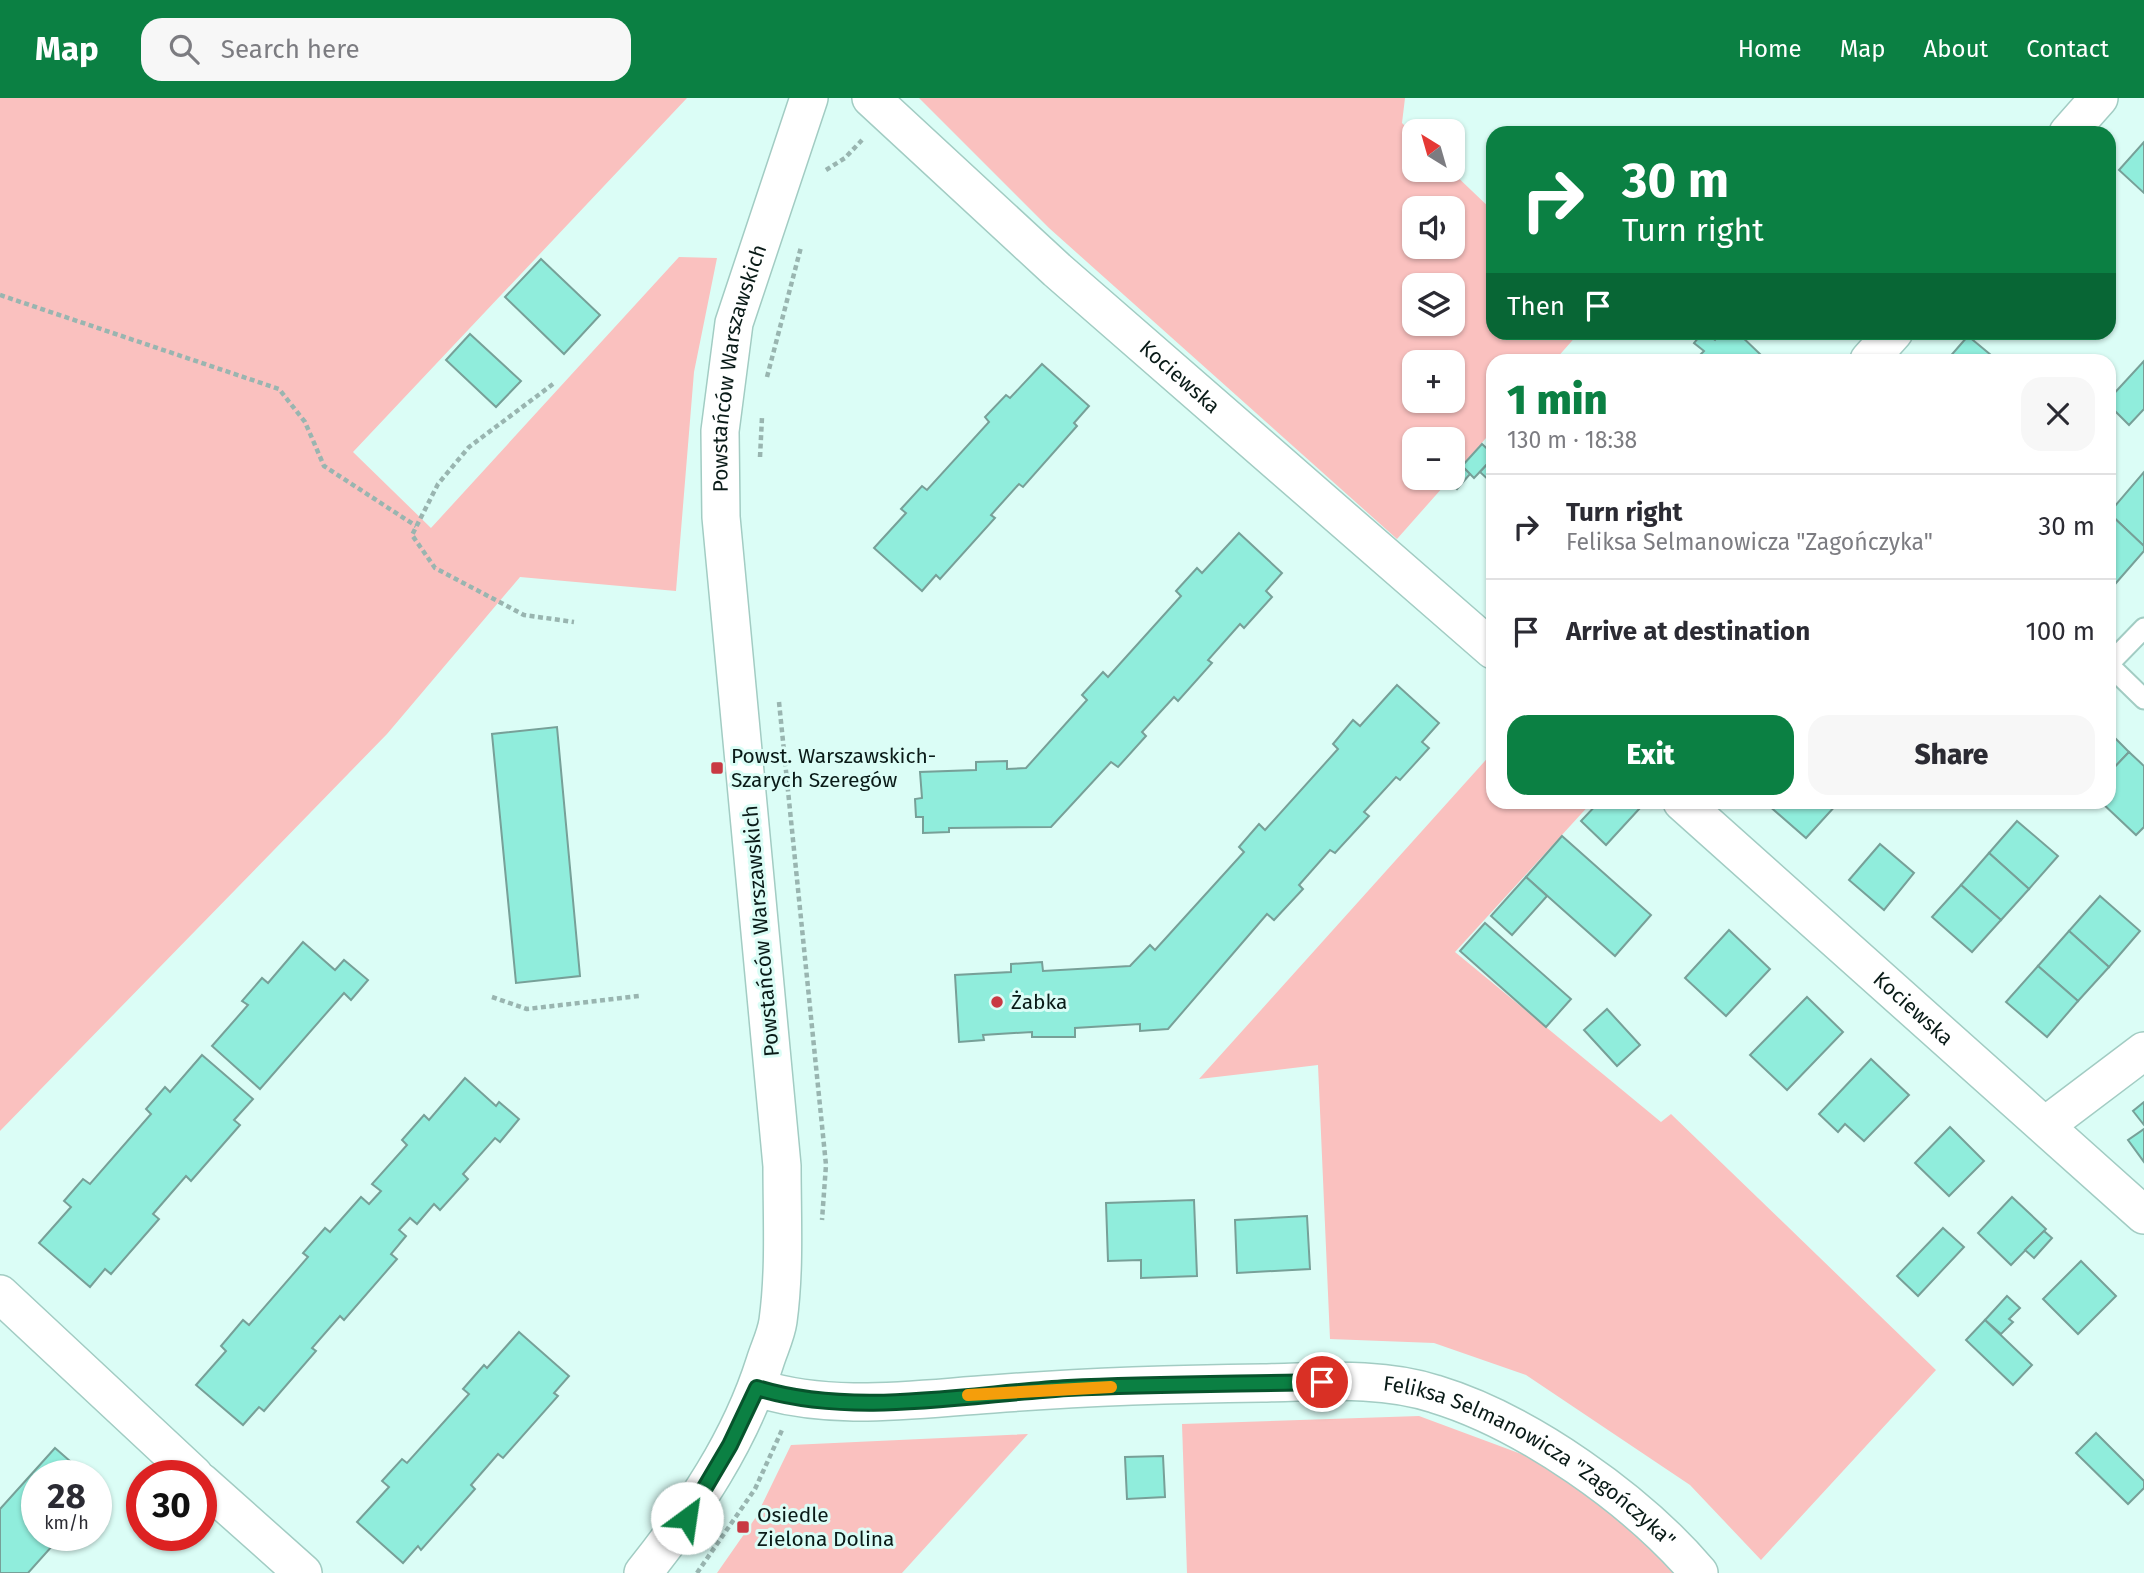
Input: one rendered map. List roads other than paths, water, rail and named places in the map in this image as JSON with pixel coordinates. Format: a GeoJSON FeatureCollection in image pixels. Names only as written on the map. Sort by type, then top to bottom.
{"type":"FeatureCollection","features":[{"type":"Feature","properties":{"kind":"street","name":"Powstańców Warszawskich"},"geometry":{"type":"LineString","coordinates":[[643,1573],[687,1518],[730,1445],[757,1388],[778,1323],[782,1261],[782,1166],[721,517],[720,431],[734,323],[809,98]]}},
{"type":"Feature","properties":{"kind":"street"},"geometry":{"type":"LineString","coordinates":[[2074,126],[2099,98]]}},
{"type":"Feature","properties":{"kind":"street","name":"Kociewska"},"geometry":{"type":"LineString","coordinates":[[879,105],[1057,270],[1486,644]]}},
{"type":"Feature","properties":{"kind":"street"},"geometry":{"type":"LineString","coordinates":[[1874,354],[1887,340]]}},
{"type":"Feature","properties":{"kind":"street","name":"Kociewska"},"geometry":{"type":"LineString","coordinates":[[1690,809],[2144,1215]]}},
{"type":"Feature","properties":{"kind":"street"},"geometry":{"type":"LineString","coordinates":[[2046,1125],[2144,1051]]}},
{"type":"Feature","properties":{"kind":"street"},"geometry":{"type":"LineString","coordinates":[[0,1294],[178,1460]]}},
{"type":"Feature","properties":{"kind":"street","name":"Feliksa Selmanowicza \"Zagończyka\""},"geometry":{"type":"LineString","coordinates":[[757,1388],[792,1397],[859,1403],[1068,1388],[1322,1382],[1386,1384],[1435,1394],[1510,1426],[1589,1474],[1671,1541],[1699,1573]]}},
{"type":"Feature","properties":{"kind":"street"},"geometry":{"type":"LineString","coordinates":[[217,1496],[303,1573]]}},
{"type":"Feature","properties":{"kind":"lane"},"geometry":{"type":"LineString","coordinates":[[2116,658],[2144,628]]}},
{"type":"Feature","properties":{"kind":"lane"},"geometry":{"type":"LineString","coordinates":[[2116,672],[2144,699]]}},
{"type":"Feature","properties":{"kind":"place","name":"Powst. Warszawskich- Szarych Szeregów"},"geometry":{"type":"Point","coordinates":[717,768]}},
{"type":"Feature","properties":{"kind":"place","name":"Żabka"},"geometry":{"type":"Point","coordinates":[997,1002]}},
{"type":"Feature","properties":{"kind":"place","name":"Osiedle Zielona Dolina"},"geometry":{"type":"Point","coordinates":[743,1527]}}]}
